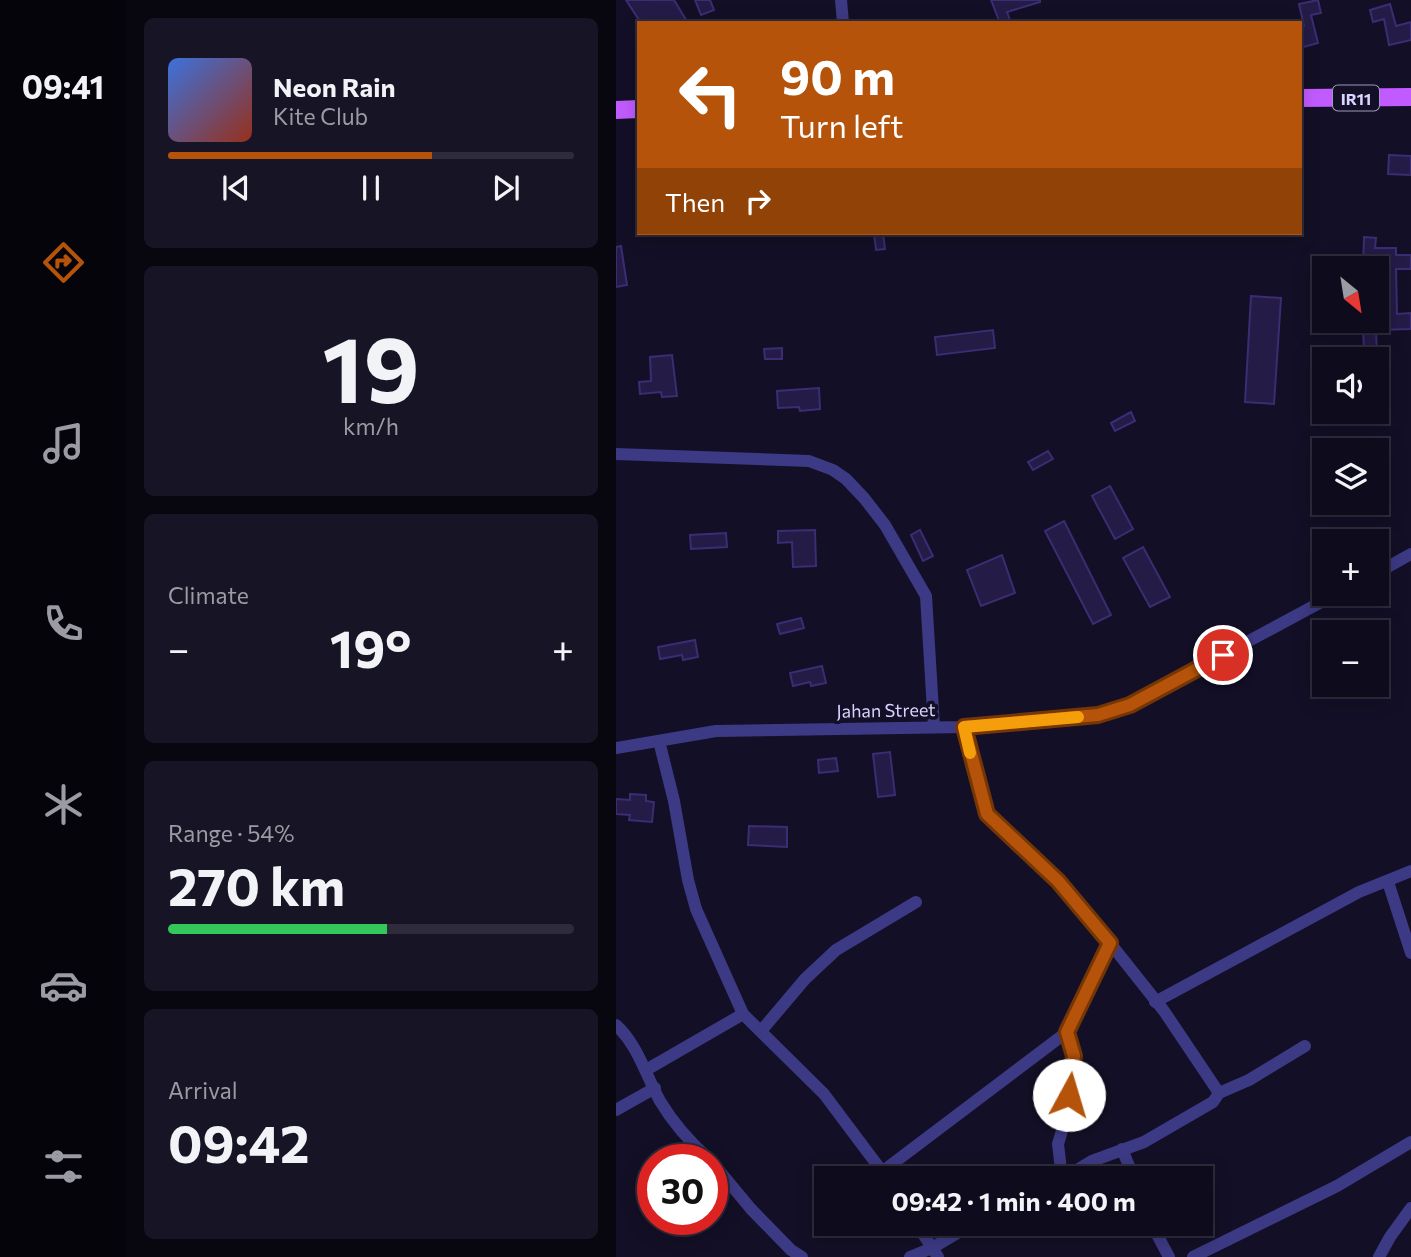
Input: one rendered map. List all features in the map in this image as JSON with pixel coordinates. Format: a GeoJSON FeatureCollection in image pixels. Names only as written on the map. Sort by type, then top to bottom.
{"type":"FeatureCollection","features":[{"type":"Feature","properties":{"kind":"main road","name":"IR11"},"geometry":{"type":"LineString","coordinates":[[1302,98],[1411,97]]}},
{"type":"Feature","properties":{"kind":"main road"},"geometry":{"type":"LineString","coordinates":[[616,110],[637,109]]}},
{"type":"Feature","properties":{"kind":"street"},"geometry":{"type":"LineString","coordinates":[[841,0],[843,21]]}},
{"type":"Feature","properties":{"kind":"street"},"geometry":{"type":"LineString","coordinates":[[616,454],[809,461],[833,470],[846,479],[885,525],[926,596],[934,727]]}},
{"type":"Feature","properties":{"kind":"street"},"geometry":{"type":"LineString","coordinates":[[1389,566],[1411,554]]}},
{"type":"Feature","properties":{"kind":"street","name":"Jahan Street"},"geometry":{"type":"LineString","coordinates":[[616,748],[716,731],[964,727],[1098,715],[1130,705],[1314,606]]}},
{"type":"Feature","properties":{"kind":"street"},"geometry":{"type":"LineString","coordinates":[[964,727],[987,814],[1058,881],[1110,943],[1164,1010],[1219,1093]]}},
{"type":"Feature","properties":{"kind":"street"},"geometry":{"type":"LineString","coordinates":[[659,741],[696,909],[743,1014],[824,1094],[879,1166]]}},
{"type":"Feature","properties":{"kind":"street"},"geometry":{"type":"LineString","coordinates":[[1156,1002],[1348,898],[1411,871]]}},
{"type":"Feature","properties":{"kind":"street"},"geometry":{"type":"LineString","coordinates":[[1388,882],[1411,953]]}},
{"type":"Feature","properties":{"kind":"street"},"geometry":{"type":"LineString","coordinates":[[761,1031],[805,979],[836,950],[916,902]]}},
{"type":"Feature","properties":{"kind":"street"},"geometry":{"type":"LineString","coordinates":[[895,1166],[1067,1032],[1110,943]]}},
{"type":"Feature","properties":{"kind":"street"},"geometry":{"type":"LineString","coordinates":[[646,1070],[743,1014]]}},
{"type":"Feature","properties":{"kind":"street"},"geometry":{"type":"LineString","coordinates":[[616,1025],[625,1033],[660,1101],[693,1144]]}},
{"type":"Feature","properties":{"kind":"street"},"geometry":{"type":"LineString","coordinates":[[1061,1166],[1058,1144],[1067,1114],[1074,1056],[1067,1032]]}},
{"type":"Feature","properties":{"kind":"street"},"geometry":{"type":"LineString","coordinates":[[1083,1166],[1144,1142],[1213,1102],[1219,1093],[1250,1080],[1305,1046]]}},
{"type":"Feature","properties":{"kind":"street"},"geometry":{"type":"LineString","coordinates":[[616,1110],[654,1088]]}},
{"type":"Feature","properties":{"kind":"street"},"geometry":{"type":"LineString","coordinates":[[1194,1257],[1337,1186],[1411,1142]]}},
{"type":"Feature","properties":{"kind":"street"},"geometry":{"type":"LineString","coordinates":[[1122,1149],[1129,1166]]}},
{"type":"Feature","properties":{"kind":"street"},"geometry":{"type":"LineString","coordinates":[[728,1181],[751,1209],[802,1257]]}},
{"type":"Feature","properties":{"kind":"street"},"geometry":{"type":"LineString","coordinates":[[1379,1257],[1411,1208]]}},
{"type":"Feature","properties":{"kind":"street"},"geometry":{"type":"LineString","coordinates":[[924,1236],[935,1253]]}},
{"type":"Feature","properties":{"kind":"street"},"geometry":{"type":"LineString","coordinates":[[910,1257],[935,1253],[957,1236]]}},
{"type":"Feature","properties":{"kind":"street"},"geometry":{"type":"LineString","coordinates":[[1158,1236],[1169,1257]]}},
{"type":"Feature","properties":{"kind":"building"},"geometry":{"type":"Polygon","coordinates":[[[626,0],[674,0],[687,21],[640,21],[626,0]]]}},
{"type":"Feature","properties":{"kind":"building"},"geometry":{"type":"Polygon","coordinates":[[[695,0],[710,0],[714,10],[701,15],[695,0]]]}},
{"type":"Feature","properties":{"kind":"building"},"geometry":{"type":"Polygon","coordinates":[[[991,0],[1040,0],[1007,12],[1010,21],[999,21],[991,0]]]}},
{"type":"Feature","properties":{"kind":"building"},"geometry":{"type":"Polygon","coordinates":[[[1318,0],[1321,13],[1311,15],[1318,43],[1302,47],[1304,26],[1299,4],[1318,0]]]}},
{"type":"Feature","properties":{"kind":"building"},"geometry":{"type":"Polygon","coordinates":[[[1390,4],[1396,26],[1411,22],[1411,40],[1389,45],[1384,19],[1373,22],[1370,10],[1390,4]]]}},
{"type":"Feature","properties":{"kind":"building"},"geometry":{"type":"Polygon","coordinates":[[[1389,155],[1411,156],[1411,175],[1388,174],[1389,155]]]}},
{"type":"Feature","properties":{"kind":"building"},"geometry":{"type":"Polygon","coordinates":[[[874,235],[883,235],[885,249],[876,250],[874,235]]]}},
{"type":"Feature","properties":{"kind":"building"},"geometry":{"type":"Polygon","coordinates":[[[1364,237],[1376,238],[1375,248],[1396,248],[1396,255],[1411,255],[1411,269],[1396,269],[1397,314],[1411,313],[1411,329],[1390,330],[1390,256],[1363,256],[1364,237]]]}},
{"type":"Feature","properties":{"kind":"building"},"geometry":{"type":"Polygon","coordinates":[[[621,246],[627,285],[616,287],[616,247],[621,246]]]}},
{"type":"Feature","properties":{"kind":"building"},"geometry":{"type":"Polygon","coordinates":[[[1251,296],[1281,298],[1274,404],[1245,402],[1251,296]]]}},
{"type":"Feature","properties":{"kind":"building"},"geometry":{"type":"Polygon","coordinates":[[[993,330],[995,348],[937,355],[935,337],[993,330]]]}},
{"type":"Feature","properties":{"kind":"building"},"geometry":{"type":"Polygon","coordinates":[[[1363,333],[1376,333],[1377,347],[1364,347],[1363,333]]]}},
{"type":"Feature","properties":{"kind":"building"},"geometry":{"type":"Polygon","coordinates":[[[782,348],[782,359],[765,359],[764,349],[782,348]]]}},
{"type":"Feature","properties":{"kind":"building"},"geometry":{"type":"Polygon","coordinates":[[[672,355],[677,396],[662,397],[661,392],[640,394],[639,382],[651,381],[650,357],[672,355]]]}},
{"type":"Feature","properties":{"kind":"building"},"geometry":{"type":"Polygon","coordinates":[[[819,388],[820,409],[800,411],[799,407],[778,408],[777,391],[819,388]]]}},
{"type":"Feature","properties":{"kind":"building"},"geometry":{"type":"Polygon","coordinates":[[[1131,412],[1135,421],[1115,431],[1111,423],[1131,412]]]}},
{"type":"Feature","properties":{"kind":"building"},"geometry":{"type":"Polygon","coordinates":[[[1048,451],[1053,459],[1033,470],[1028,462],[1048,451]]]}},
{"type":"Feature","properties":{"kind":"building"},"geometry":{"type":"Polygon","coordinates":[[[1110,486],[1133,529],[1115,539],[1092,496],[1110,486]]]}},
{"type":"Feature","properties":{"kind":"building"},"geometry":{"type":"Polygon","coordinates":[[[1064,521],[1111,615],[1093,624],[1045,531],[1064,521]]]}},
{"type":"Feature","properties":{"kind":"building"},"geometry":{"type":"Polygon","coordinates":[[[815,530],[816,566],[793,567],[792,542],[778,543],[778,531],[815,530]]]}},
{"type":"Feature","properties":{"kind":"building"},"geometry":{"type":"Polygon","coordinates":[[[920,530],[933,556],[923,561],[911,535],[920,530]]]}},
{"type":"Feature","properties":{"kind":"building"},"geometry":{"type":"Polygon","coordinates":[[[726,533],[727,547],[691,549],[690,535],[726,533]]]}},
{"type":"Feature","properties":{"kind":"building"},"geometry":{"type":"Polygon","coordinates":[[[1143,547],[1170,597],[1150,607],[1123,558],[1143,547]]]}},
{"type":"Feature","properties":{"kind":"building"},"geometry":{"type":"Polygon","coordinates":[[[1002,555],[1015,593],[981,606],[967,570],[1002,555]]]}},
{"type":"Feature","properties":{"kind":"building"},"geometry":{"type":"Polygon","coordinates":[[[801,618],[804,628],[780,634],[777,624],[801,618]]]}},
{"type":"Feature","properties":{"kind":"building"},"geometry":{"type":"Polygon","coordinates":[[[695,640],[698,657],[683,660],[682,655],[660,659],[658,647],[695,640]]]}},
{"type":"Feature","properties":{"kind":"building"},"geometry":{"type":"Polygon","coordinates":[[[822,666],[826,683],[811,686],[810,682],[793,686],[790,673],[822,666]]]}},
{"type":"Feature","properties":{"kind":"building"},"geometry":{"type":"Polygon","coordinates":[[[890,752],[895,795],[878,797],[873,754],[890,752]]]}},
{"type":"Feature","properties":{"kind":"building"},"geometry":{"type":"Polygon","coordinates":[[[836,758],[838,771],[819,773],[818,760],[836,758]]]}},
{"type":"Feature","properties":{"kind":"building"},"geometry":{"type":"Polygon","coordinates":[[[630,794],[646,795],[646,801],[654,802],[652,822],[629,820],[630,815],[616,814],[616,799],[630,800],[630,794]]]}},
{"type":"Feature","properties":{"kind":"building"},"geometry":{"type":"Polygon","coordinates":[[[749,826],[787,827],[787,847],[748,845],[749,826]]]}},
{"type":"Feature","properties":{"kind":"slow traffic"},"geometry":{"type":"LineString","coordinates":[[970,753],[964,727],[1078,717]]}},
{"type":"Feature","properties":{"kind":"route"},"geometry":{"type":"LineString","coordinates":[[1069,1095],[1074,1056],[1067,1032],[1110,943],[1058,881],[987,814],[964,727],[1098,715],[1130,705],[1223,655]]}}]}
